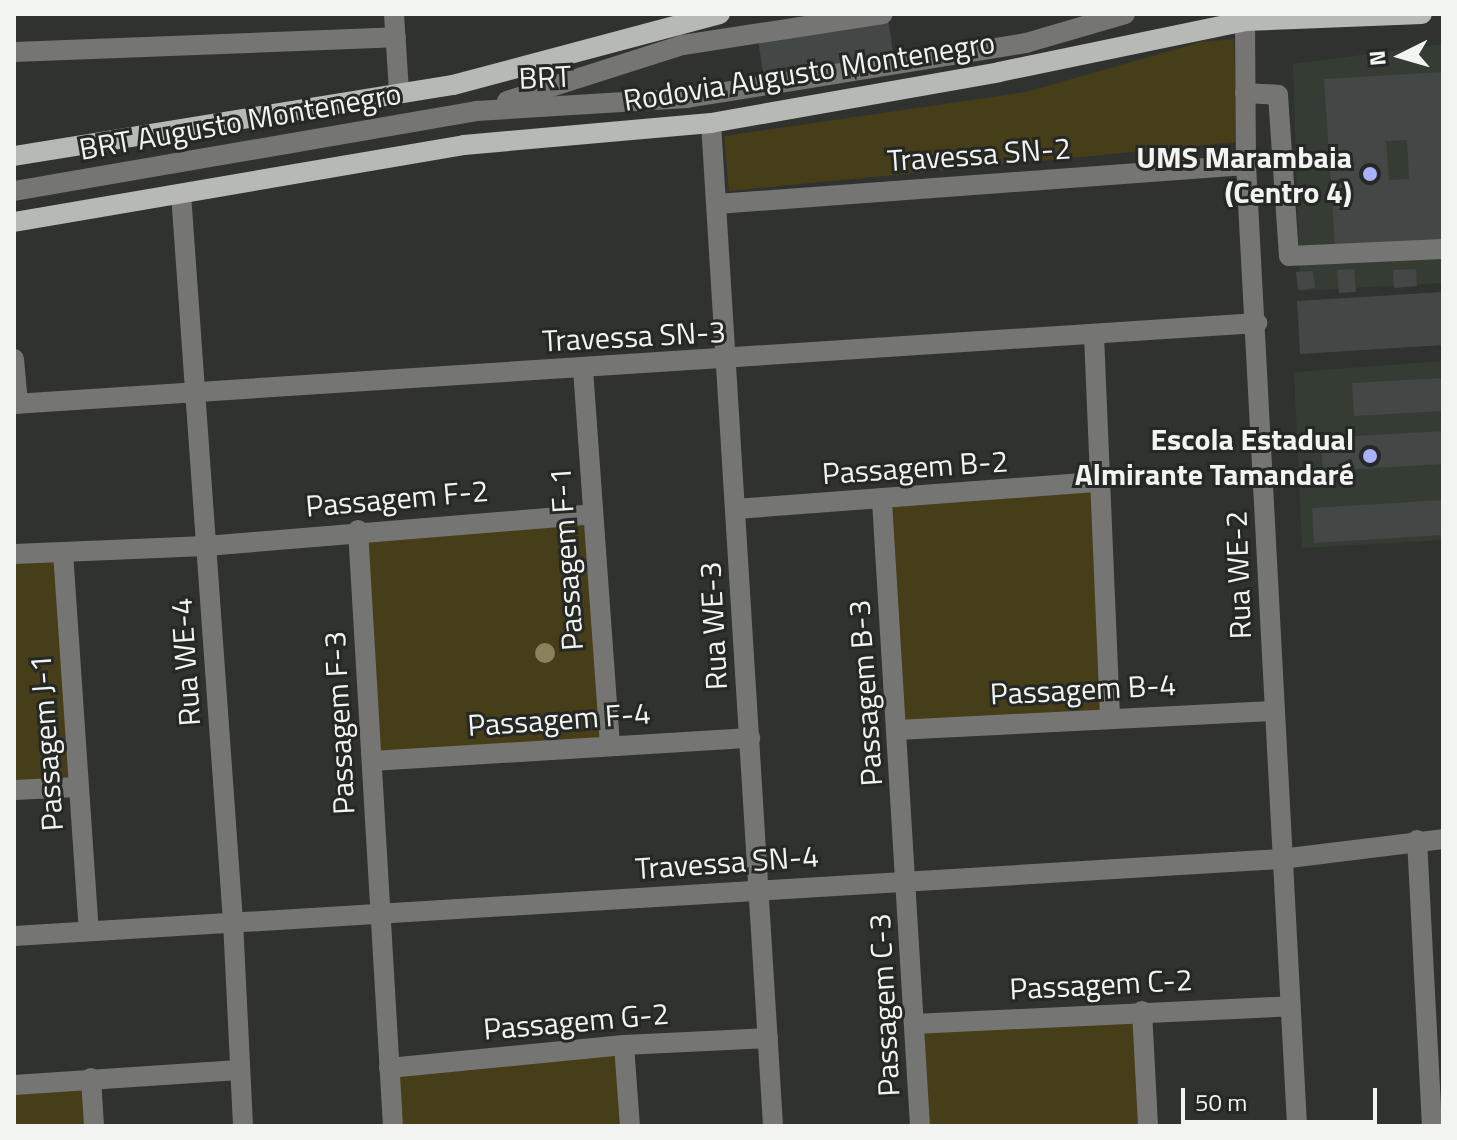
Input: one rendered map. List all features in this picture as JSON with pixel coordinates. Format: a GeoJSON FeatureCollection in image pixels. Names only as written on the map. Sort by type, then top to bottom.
{"type":"FeatureCollection","features":[{"type":"Feature","properties":{"kind":"main road","name":"Rodovia Augusto Montenegro"},"geometry":{"type":"LineString","coordinates":[[14,156],[453,85],[720,14]]}},
{"type":"Feature","properties":{"kind":"main road","name":"Rodovia Augusto Montenegro"},"geometry":{"type":"LineString","coordinates":[[14,222],[464,145],[711,123],[999,72],[1245,21],[1422,14]]}},
{"type":"Feature","properties":{"kind":"street"},"geometry":{"type":"LineString","coordinates":[[394,14],[399,92]]}},
{"type":"Feature","properties":{"kind":"street","name":"BRT"},"geometry":{"type":"LineString","coordinates":[[476,111],[683,45],[883,14]]}},
{"type":"Feature","properties":{"kind":"street","name":"BRT"},"geometry":{"type":"LineString","coordinates":[[476,111],[687,98],[1026,43],[1125,14]]}},
{"type":"Feature","properties":{"kind":"street","name":"Rua WE-2"},"geometry":{"type":"LineString","coordinates":[[1245,21],[1246,165],[1257,323],[1273,711],[1297,1126]]}},
{"type":"Feature","properties":{"kind":"street"},"geometry":{"type":"LineString","coordinates":[[14,52],[396,37]]}},
{"type":"Feature","properties":{"kind":"street"},"geometry":{"type":"LineString","coordinates":[[1245,93],[1278,95],[1289,256],[1443,249]]}},
{"type":"Feature","properties":{"kind":"street","name":"BRT Augusto Montenegro"},"geometry":{"type":"LineString","coordinates":[[14,191],[476,111]]}},
{"type":"Feature","properties":{"kind":"street","name":"Rua WE-3"},"geometry":{"type":"LineString","coordinates":[[711,123],[773,1126]]}},
{"type":"Feature","properties":{"kind":"street","name":"Travessa SN-2"},"geometry":{"type":"LineString","coordinates":[[717,204],[1246,165]]}},
{"type":"Feature","properties":{"kind":"street","name":"Rua WE-4"},"geometry":{"type":"LineString","coordinates":[[181,194],[233,921],[243,1126]]}},
{"type":"Feature","properties":{"kind":"street","name":"Travessa SN-3"},"geometry":{"type":"LineString","coordinates":[[16,404],[196,390],[727,361],[1257,323]]}},
{"type":"Feature","properties":{"kind":"street"},"geometry":{"type":"LineString","coordinates":[[1094,335],[1110,716]]}},
{"type":"Feature","properties":{"kind":"street"},"geometry":{"type":"LineString","coordinates":[[14,359],[16,404]]}},
{"type":"Feature","properties":{"kind":"street","name":"Passagem F-1"},"geometry":{"type":"LineString","coordinates":[[583,369],[610,745]]}},
{"type":"Feature","properties":{"kind":"street","name":"Passagem B-2"},"geometry":{"type":"LineString","coordinates":[[736,509],[882,501],[1099,482]]}},
{"type":"Feature","properties":{"kind":"street","name":"Passagem B-3"},"geometry":{"type":"LineString","coordinates":[[882,501],[907,880]]}},
{"type":"Feature","properties":{"kind":"street","name":"Passagem F-2"},"geometry":{"type":"LineString","coordinates":[[14,554],[206,546],[358,530],[593,514]]}},
{"type":"Feature","properties":{"kind":"street","name":"Passagem F-3"},"geometry":{"type":"LineString","coordinates":[[358,530],[378,913],[393,1126]]}},
{"type":"Feature","properties":{"kind":"street","name":"Passagem J-1"},"geometry":{"type":"LineString","coordinates":[[63,552],[89,931]]}},
{"type":"Feature","properties":{"kind":"street","name":"Passagem B-4"},"geometry":{"type":"LineString","coordinates":[[897,730],[1110,716],[1273,711]]}},
{"type":"Feature","properties":{"kind":"street","name":"Passagem F-4"},"geometry":{"type":"LineString","coordinates":[[372,761],[750,738]]}},
{"type":"Feature","properties":{"kind":"street"},"geometry":{"type":"LineString","coordinates":[[14,790],[78,787]]}},
{"type":"Feature","properties":{"kind":"street","name":"Travessa SN-4"},"geometry":{"type":"LineString","coordinates":[[14,936],[1281,859],[1443,839]]}},
{"type":"Feature","properties":{"kind":"street"},"geometry":{"type":"LineString","coordinates":[[1417,840],[1432,1126]]}},
{"type":"Feature","properties":{"kind":"street","name":"Passagem C-3"},"geometry":{"type":"LineString","coordinates":[[907,880],[920,1126]]}},
{"type":"Feature","properties":{"kind":"street","name":"Passagem C-2"},"geometry":{"type":"LineString","coordinates":[[914,1024],[1291,1006]]}},
{"type":"Feature","properties":{"kind":"street"},"geometry":{"type":"LineString","coordinates":[[1142,1011],[1148,1126]]}},
{"type":"Feature","properties":{"kind":"street","name":"Passagem G-2"},"geometry":{"type":"LineString","coordinates":[[389,1068],[624,1045],[768,1038]]}},
{"type":"Feature","properties":{"kind":"street"},"geometry":{"type":"LineString","coordinates":[[624,1045],[630,1126]]}},
{"type":"Feature","properties":{"kind":"street"},"geometry":{"type":"LineString","coordinates":[[14,1085],[239,1070]]}},
{"type":"Feature","properties":{"kind":"street"},"geometry":{"type":"LineString","coordinates":[[91,1078],[94,1126]]}},
{"type":"Feature","properties":{"kind":"shaded area"},"geometry":{"type":"Polygon","coordinates":[[[1234,39],[1237,142],[729,191],[724,136],[1026,92],[1201,42],[1234,39]]]}},
{"type":"Feature","properties":{"kind":"shaded area","name":"UMS Marambaia (Centro 4)"},"geometry":{"type":"Polygon","coordinates":[[[1443,44],[1443,283],[1300,291],[1293,64],[1443,44]]]}},
{"type":"Feature","properties":{"kind":"shaded area","name":"Escola Estadual Almirante Tamandaré"},"geometry":{"type":"Polygon","coordinates":[[[1443,361],[1443,540],[1302,548],[1294,372],[1443,361]]]}},
{"type":"Feature","properties":{"kind":"shaded area"},"geometry":{"type":"Polygon","coordinates":[[[1099,482],[1110,716],[897,730],[882,501],[1099,482]]]}},
{"type":"Feature","properties":{"kind":"shaded area"},"geometry":{"type":"Polygon","coordinates":[[[593,514],[610,745],[372,761],[358,530],[593,514]]]}},
{"type":"Feature","properties":{"kind":"shaded area"},"geometry":{"type":"Polygon","coordinates":[[[63,552],[78,787],[14,790],[14,554],[63,552]]]}},
{"type":"Feature","properties":{"kind":"shaded area"},"geometry":{"type":"Polygon","coordinates":[[[1142,1011],[1148,1126],[920,1126],[914,1024],[1142,1011]]]}},
{"type":"Feature","properties":{"kind":"shaded area"},"geometry":{"type":"Polygon","coordinates":[[[624,1045],[630,1126],[393,1126],[389,1068],[624,1045]]]}},
{"type":"Feature","properties":{"kind":"shaded area"},"geometry":{"type":"Polygon","coordinates":[[[91,1078],[94,1126],[14,1126],[14,1085],[91,1078]]]}},
{"type":"Feature","properties":{"kind":"building"},"geometry":{"type":"Polygon","coordinates":[[[888,18],[894,59],[764,80],[758,39],[888,18]]]}},
{"type":"Feature","properties":{"kind":"building"},"geometry":{"type":"Polygon","coordinates":[[[1443,72],[1443,241],[1335,247],[1324,79],[1443,72]],[[1407,140],[1386,141],[1389,180],[1409,179],[1407,140]]]}},
{"type":"Feature","properties":{"kind":"building"},"geometry":{"type":"Polygon","coordinates":[[[1354,269],[1356,292],[1339,293],[1337,270],[1354,269]]]}},
{"type":"Feature","properties":{"kind":"building"},"geometry":{"type":"Polygon","coordinates":[[[1416,269],[1417,286],[1394,288],[1393,270],[1416,269]]]}},
{"type":"Feature","properties":{"kind":"building"},"geometry":{"type":"Polygon","coordinates":[[[1313,271],[1315,288],[1298,290],[1296,272],[1313,271]]]}},
{"type":"Feature","properties":{"kind":"building"},"geometry":{"type":"Polygon","coordinates":[[[1443,292],[1443,345],[1300,354],[1297,301],[1443,292]]]}},
{"type":"Feature","properties":{"kind":"building"},"geometry":{"type":"Polygon","coordinates":[[[1443,378],[1443,411],[1354,416],[1352,383],[1443,378]]]}},
{"type":"Feature","properties":{"kind":"building"},"geometry":{"type":"Polygon","coordinates":[[[1443,431],[1443,464],[1323,471],[1321,438],[1443,431]]]}},
{"type":"Feature","properties":{"kind":"building"},"geometry":{"type":"Polygon","coordinates":[[[1443,500],[1443,535],[1314,543],[1312,508],[1443,500]]]}},
{"type":"Feature","properties":{"kind":"place","name":"UMS Marambaia (Centro 4)"},"geometry":{"type":"Point","coordinates":[1370,174]}},
{"type":"Feature","properties":{"kind":"place","name":"Escola Estadual Almirante Tamandaré"},"geometry":{"type":"Point","coordinates":[1370,456]}}]}
